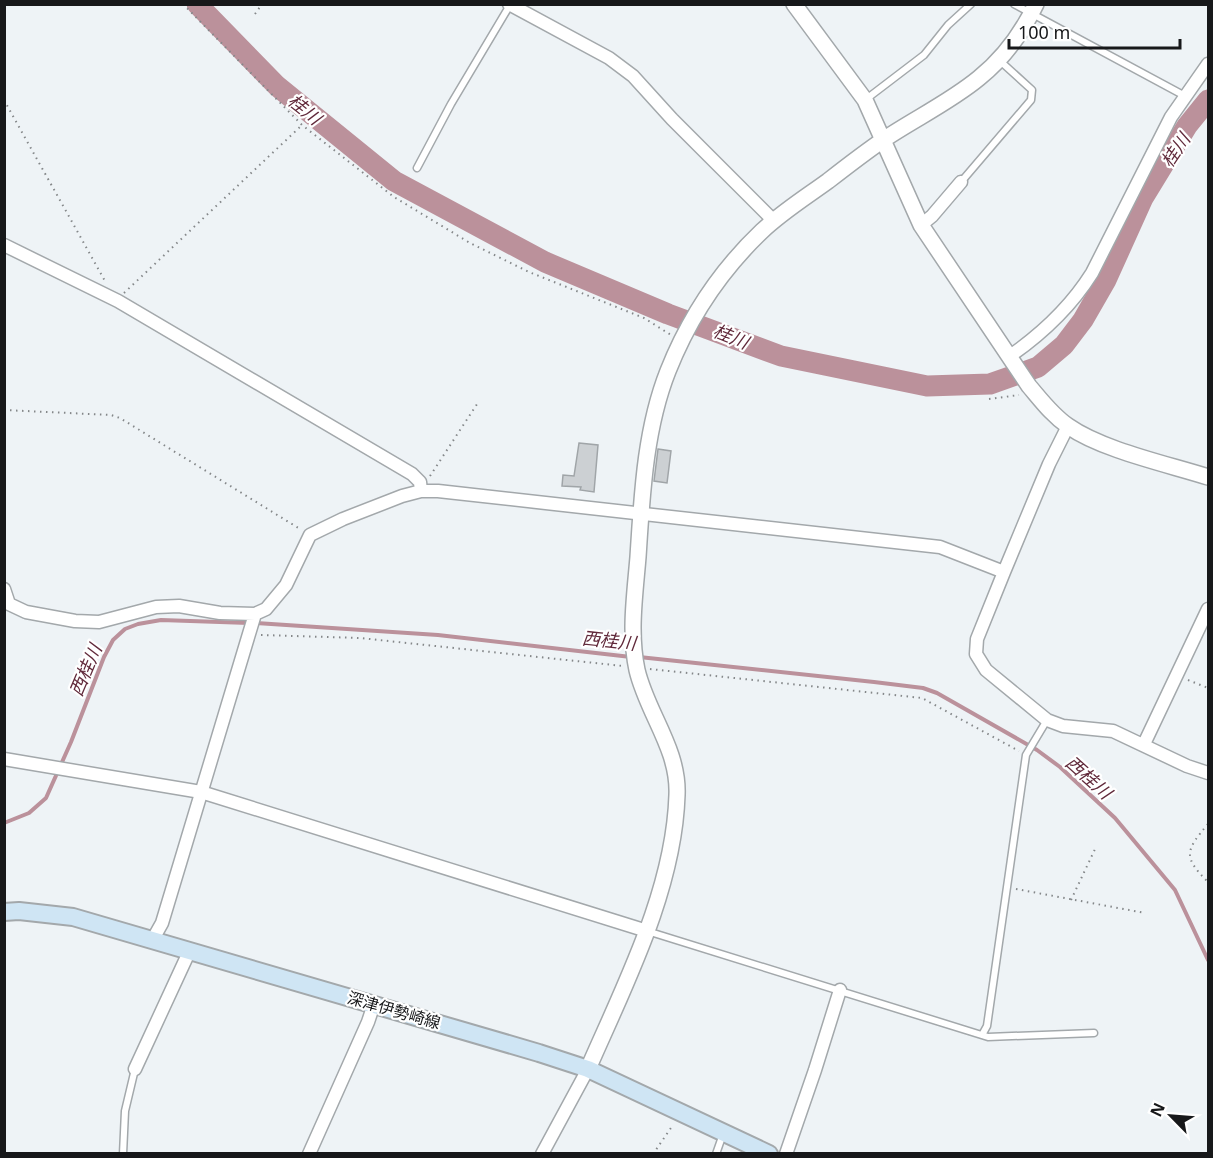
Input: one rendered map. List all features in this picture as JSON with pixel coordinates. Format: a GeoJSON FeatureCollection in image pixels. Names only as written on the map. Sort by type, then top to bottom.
{"type":"FeatureCollection","features":[{"type":"Feature","properties":{"kind":"main road","name":"深津伊勢崎線"},"geometry":{"type":"LineString","coordinates":[[4,912],[19,911],[73,917],[504,1042],[588,1069],[770,1154]]}},
{"type":"Feature","properties":{"kind":"street"},"geometry":{"type":"LineString","coordinates":[[794,4],[865,100],[921,225],[1044,405],[1068,426],[1101,443],[1209,477]]}},
{"type":"Feature","properties":{"kind":"street"},"geometry":{"type":"LineString","coordinates":[[510,5],[609,58],[633,76],[672,119],[774,221]]}},
{"type":"Feature","properties":{"kind":"street"},"geometry":{"type":"LineString","coordinates":[[542,1154],[588,1069],[647,931],[660,891],[676,809],[677,781],[670,752],[644,691],[636,661],[634,610],[645,467],[656,409],[667,373],[682,337],[701,305],[738,257],[774,221],[882,141],[978,79],[1011,46],[1034,10]]}},
{"type":"Feature","properties":{"kind":"street"},"geometry":{"type":"LineString","coordinates":[[1011,358],[1045,330],[1080,293],[1171,117],[1209,64]]}},
{"type":"Feature","properties":{"kind":"street"},"geometry":{"type":"LineString","coordinates":[[921,225],[962,182]]}},
{"type":"Feature","properties":{"kind":"street"},"geometry":{"type":"LineString","coordinates":[[4,245],[114,299],[412,474],[420,482],[421,491]]}},
{"type":"Feature","properties":{"kind":"street"},"geometry":{"type":"LineString","coordinates":[[1068,426],[1049,464],[1004,572],[977,639],[976,654],[986,670],[1047,720],[1063,726],[1113,731],[1187,766],[1209,773]]}},
{"type":"Feature","properties":{"kind":"street"},"geometry":{"type":"LineString","coordinates":[[153,939],[162,923],[252,624],[286,585],[310,536],[343,519],[421,491],[438,491],[940,547],[1004,572]]}},
{"type":"Feature","properties":{"kind":"street"},"geometry":{"type":"LineString","coordinates":[[4,589],[9,604],[26,612],[75,621],[99,622],[156,608],[179,606],[220,613],[252,624]]}},
{"type":"Feature","properties":{"kind":"street"},"geometry":{"type":"LineString","coordinates":[[1144,744],[1209,609]]}},
{"type":"Feature","properties":{"kind":"street"},"geometry":{"type":"LineString","coordinates":[[4,759],[201,792],[647,931]]}},
{"type":"Feature","properties":{"kind":"street"},"geometry":{"type":"LineString","coordinates":[[135,1069],[190,950]]}},
{"type":"Feature","properties":{"kind":"street"},"geometry":{"type":"LineString","coordinates":[[786,1154],[840,990]]}},
{"type":"Feature","properties":{"kind":"street"},"geometry":{"type":"LineString","coordinates":[[309,1154],[374,1004]]}},
{"type":"Feature","properties":{"kind":"lane"},"geometry":{"type":"LineString","coordinates":[[865,100],[924,55],[948,25],[971,4]]}},
{"type":"Feature","properties":{"kind":"lane"},"geometry":{"type":"LineString","coordinates":[[1014,4],[1034,10],[1185,96]]}},
{"type":"Feature","properties":{"kind":"lane"},"geometry":{"type":"LineString","coordinates":[[417,168],[451,104],[510,5]]}},
{"type":"Feature","properties":{"kind":"lane"},"geometry":{"type":"LineString","coordinates":[[962,182],[1033,95],[1032,90],[999,60]]}},
{"type":"Feature","properties":{"kind":"lane"},"geometry":{"type":"LineString","coordinates":[[982,1035],[987,1026],[1027,753],[1047,720]]}},
{"type":"Feature","properties":{"kind":"lane"},"geometry":{"type":"LineString","coordinates":[[647,931],[982,1035],[997,1038],[1094,1033]]}},
{"type":"Feature","properties":{"kind":"lane"},"geometry":{"type":"LineString","coordinates":[[123,1154],[125,1112],[135,1069]]}},
{"type":"Feature","properties":{"kind":"lane"},"geometry":{"type":"LineString","coordinates":[[716,1154],[724,1133]]}},
{"type":"Feature","properties":{"kind":"path"},"geometry":{"type":"LineString","coordinates":[[183,4],[302,125],[394,197],[470,243],[529,272],[644,318],[682,337]]}},
{"type":"Feature","properties":{"kind":"path"},"geometry":{"type":"LineString","coordinates":[[255,14],[262,4]]}},
{"type":"Feature","properties":{"kind":"path"},"geometry":{"type":"LineString","coordinates":[[4,100],[114,299],[140,278],[302,125]]}},
{"type":"Feature","properties":{"kind":"path"},"geometry":{"type":"LineString","coordinates":[[989,399],[1021,395],[1031,387]]}},
{"type":"Feature","properties":{"kind":"path"},"geometry":{"type":"LineString","coordinates":[[421,491],[479,401]]}},
{"type":"Feature","properties":{"kind":"path"},"geometry":{"type":"LineString","coordinates":[[4,411],[111,415],[120,418],[310,536]]}},
{"type":"Feature","properties":{"kind":"path"},"geometry":{"type":"LineString","coordinates":[[252,624],[360,638],[636,661],[922,698],[1027,753]]}},
{"type":"Feature","properties":{"kind":"path"},"geometry":{"type":"LineString","coordinates":[[1177,675],[1209,688]]}},
{"type":"Feature","properties":{"kind":"path"},"geometry":{"type":"LineString","coordinates":[[1209,824],[1194,844],[1190,852],[1190,860],[1209,882]]}},
{"type":"Feature","properties":{"kind":"path"},"geometry":{"type":"LineString","coordinates":[[1071,900],[1096,847]]}},
{"type":"Feature","properties":{"kind":"path"},"geometry":{"type":"LineString","coordinates":[[1007,887],[1145,913]]}},
{"type":"Feature","properties":{"kind":"path"},"geometry":{"type":"LineString","coordinates":[[653,1154],[681,1113]]}},
{"type":"Feature","properties":{"kind":"building"},"geometry":{"type":"Polygon","coordinates":[[[579,443],[598,445],[594,492],[580,490],[581,487],[562,486],[563,475],[574,476],[579,443]]]}},
{"type":"Feature","properties":{"kind":"building"},"geometry":{"type":"Polygon","coordinates":[[[658,449],[671,451],[667,483],[654,481],[658,449]]]}},
{"type":"Feature","properties":{"kind":"waterway","name":"桂川"},"geometry":{"type":"LineString","coordinates":[[197,4],[277,86],[394,181],[545,262],[668,314],[781,356],[927,386],[990,384],[1038,367],[1064,345],[1083,320],[1106,280],[1143,198],[1187,126],[1208,100]]}},
{"type":"Feature","properties":{"kind":"waterway","name":"西桂川"},"geometry":{"type":"LineString","coordinates":[[4,823],[29,813],[46,798],[71,742],[104,657],[113,640],[125,629],[161,620],[249,623]]}},
{"type":"Feature","properties":{"kind":"waterway","name":"西桂川"},"geometry":{"type":"LineString","coordinates":[[256,623],[438,635],[631,657]]}},
{"type":"Feature","properties":{"kind":"waterway","name":"西桂川"},"geometry":{"type":"LineString","coordinates":[[639,657],[874,682],[923,688],[937,693],[1037,750],[1060,767],[1115,818],[1175,890],[1208,960]]}}]}
